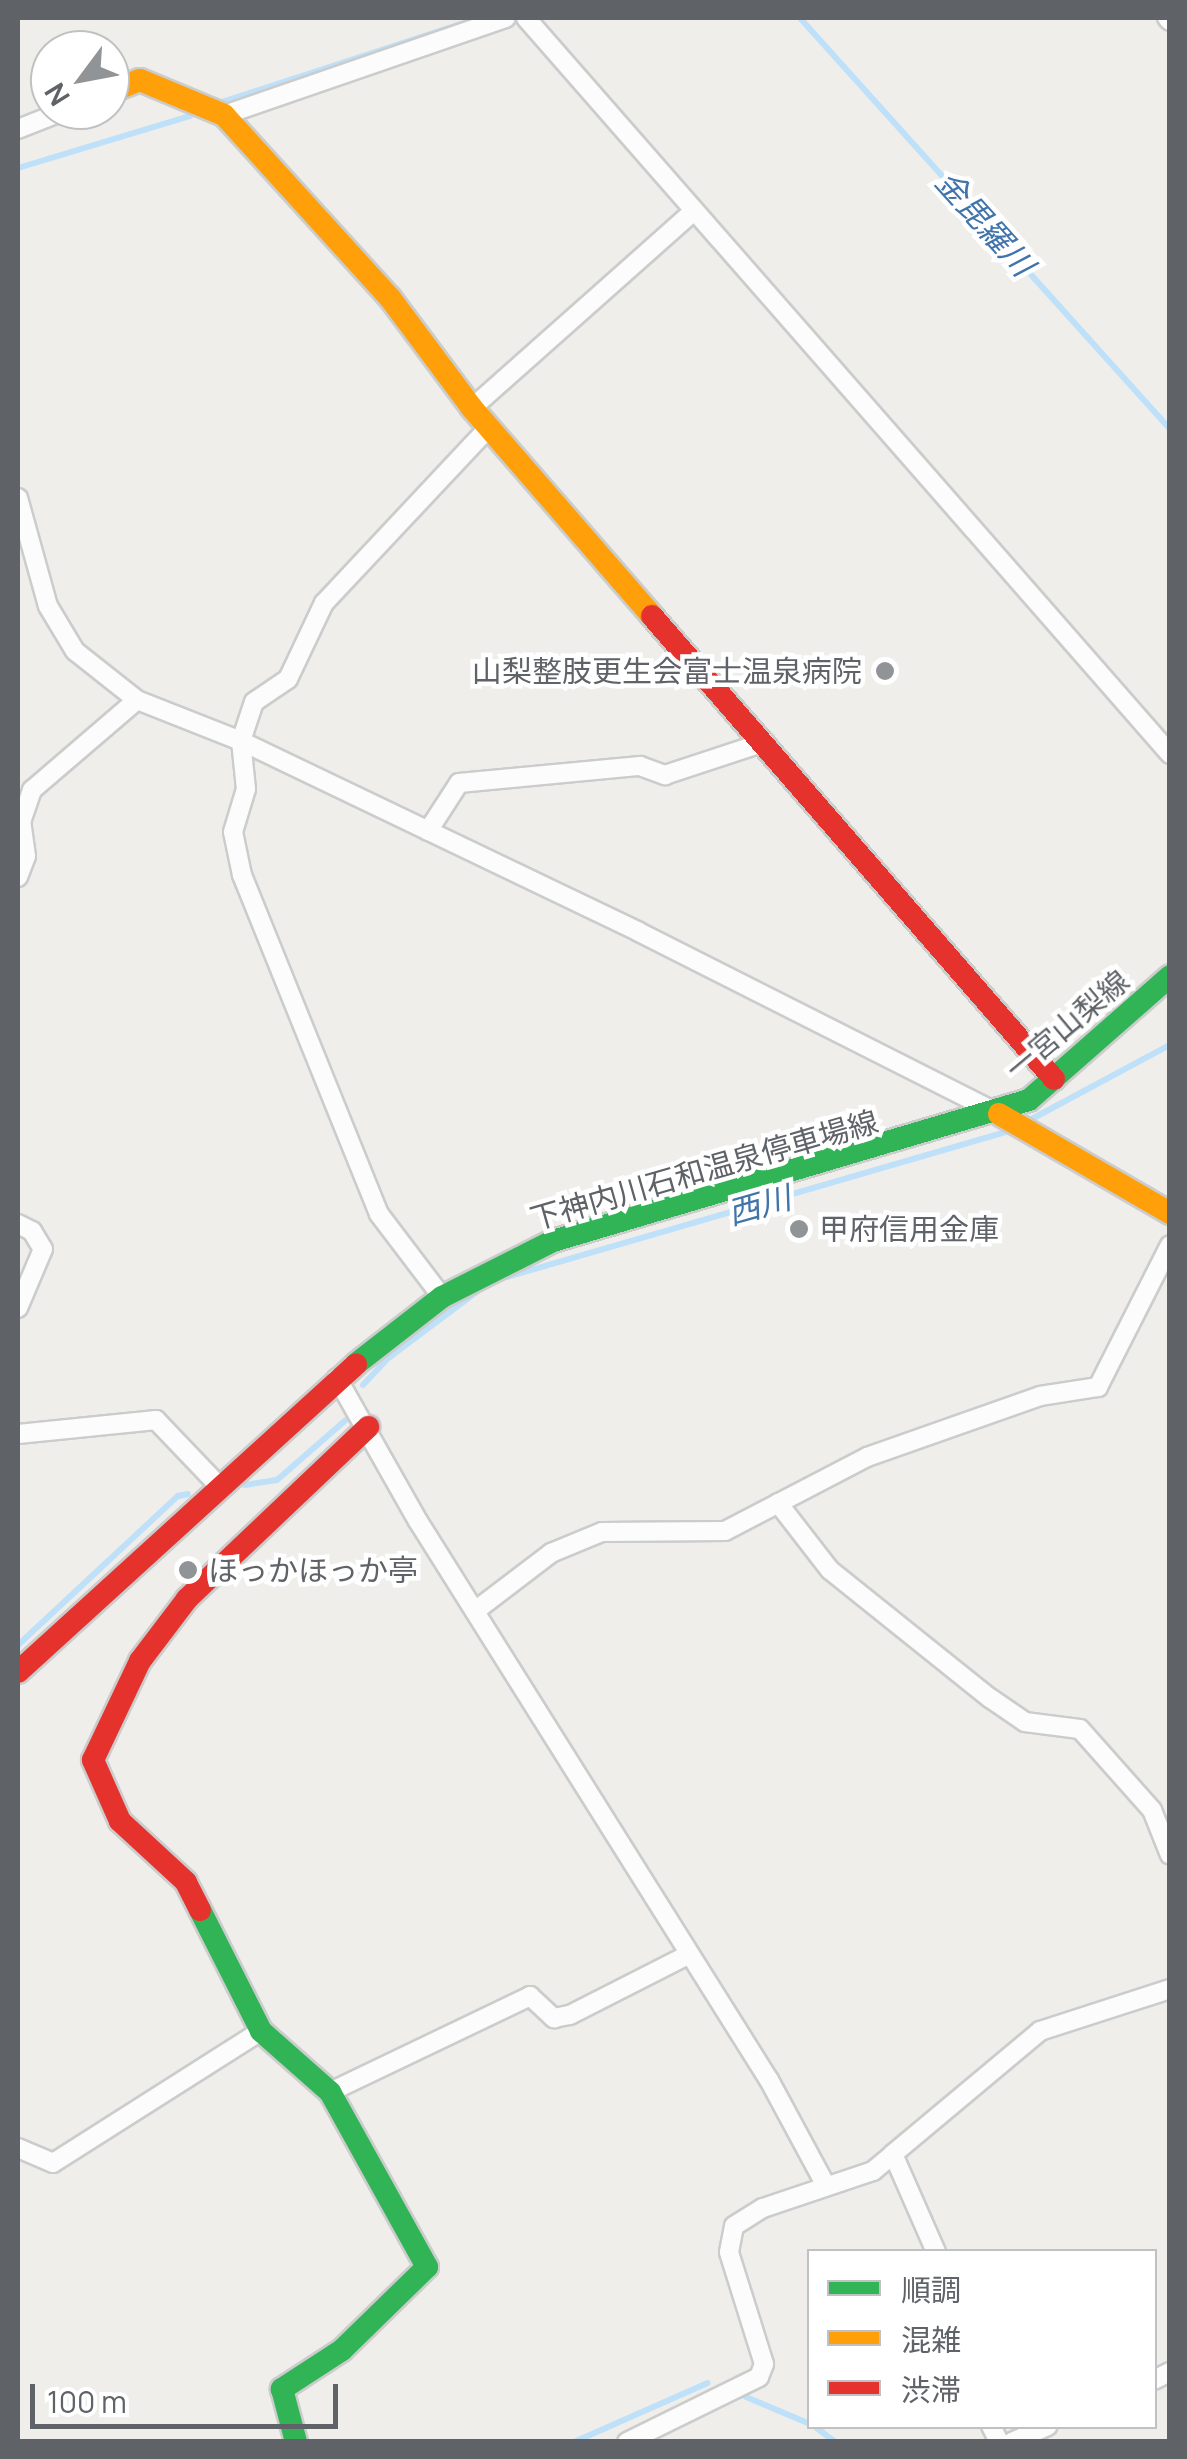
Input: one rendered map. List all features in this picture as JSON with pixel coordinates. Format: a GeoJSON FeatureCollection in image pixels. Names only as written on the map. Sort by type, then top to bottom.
{"type":"FeatureCollection","features":[{"type":"Feature","properties":{"kind":"street"},"geometry":{"type":"LineString","coordinates":[[224,115],[506,18]]}},
{"type":"Feature","properties":{"kind":"street"},"geometry":{"type":"LineString","coordinates":[[526,18],[1170,754]]}},
{"type":"Feature","properties":{"kind":"street"},"geometry":{"type":"LineString","coordinates":[[130,84],[140,80],[224,115],[390,298],[488,427],[1054,1079]]}},
{"type":"Feature","properties":{"kind":"street"},"geometry":{"type":"LineString","coordinates":[[472,408],[694,211]]}},
{"type":"Feature","properties":{"kind":"street"},"geometry":{"type":"LineString","coordinates":[[442,1297],[379,1214],[242,875],[233,832],[246,789],[241,741],[254,702],[288,679],[324,603],[488,427]]}},
{"type":"Feature","properties":{"kind":"street"},"geometry":{"type":"LineString","coordinates":[[18,498],[48,606],[75,652],[138,700],[241,741],[428,831],[1004,1117],[1170,1213]]}},
{"type":"Feature","properties":{"kind":"street"},"geometry":{"type":"LineString","coordinates":[[18,877],[26,856],[21,822],[32,790],[138,700]]}},
{"type":"Feature","properties":{"kind":"street"},"geometry":{"type":"LineString","coordinates":[[428,831],[459,782],[640,766],[665,776],[765,742]]}},
{"type":"Feature","properties":{"kind":"street","name":"一宮山梨線"},"geometry":{"type":"LineString","coordinates":[[1004,1117],[1054,1079],[1170,976]]}},
{"type":"Feature","properties":{"kind":"street","name":"下神内川石和温泉停車場線"},"geometry":{"type":"LineString","coordinates":[[18,1672],[338,1378],[442,1297],[552,1241],[1004,1117]]}},
{"type":"Feature","properties":{"kind":"street"},"geometry":{"type":"LineString","coordinates":[[18,1224],[32,1231],[42,1249],[18,1308]]}},
{"type":"Feature","properties":{"kind":"street"},"geometry":{"type":"LineString","coordinates":[[475,1610],[551,1553],[602,1532],[725,1530],[866,1457],[1065,1389],[1098,1387],[1170,1245]]}},
{"type":"Feature","properties":{"kind":"street"},"geometry":{"type":"LineString","coordinates":[[338,1378],[475,1610],[769,2080],[826,2186]]}},
{"type":"Feature","properties":{"kind":"street"},"geometry":{"type":"LineString","coordinates":[[18,1434],[156,1420],[220,1486]]}},
{"type":"Feature","properties":{"kind":"street"},"geometry":{"type":"LineString","coordinates":[[296,2442],[282,2389],[342,2350],[427,2267],[330,2092],[260,2030],[186,1882],[120,1821],[93,1760],[140,1662],[187,1599],[368,1427]]}},
{"type":"Feature","properties":{"kind":"street"},"geometry":{"type":"LineString","coordinates":[[778,1503],[830,1570],[990,1698],[1025,1722],[1080,1730],[1152,1810],[1170,1855]]}},
{"type":"Feature","properties":{"kind":"street"},"geometry":{"type":"LineString","coordinates":[[330,2092],[530,1996],[554,2018],[570,2015],[688,1954]]}},
{"type":"Feature","properties":{"kind":"street"},"geometry":{"type":"LineString","coordinates":[[627,2442],[759,2377],[764,2364],[729,2252],[734,2226],[763,2208],[873,2171],[1040,2030],[1170,1988]]}},
{"type":"Feature","properties":{"kind":"street"},"geometry":{"type":"LineString","coordinates":[[18,2148],[53,2163],[260,2030]]}},
{"type":"Feature","properties":{"kind":"street"},"geometry":{"type":"LineString","coordinates":[[893,2154],[935,2249]]}},
{"type":"Feature","properties":{"kind":"street"},"geometry":{"type":"LineString","coordinates":[[1012,2442],[1041,2429]]}},
{"type":"Feature","properties":{"kind":"waterway","name":"金毘羅川"},"geometry":{"type":"LineString","coordinates":[[800,18],[1170,429]]}},
{"type":"Feature","properties":{"kind":"waterway","name":"金毘羅川"},"geometry":{"type":"LineString","coordinates":[[222,102],[473,20]]}},
{"type":"Feature","properties":{"kind":"waterway","name":"金毘羅川"},"geometry":{"type":"LineString","coordinates":[[18,168],[190,116]]}},
{"type":"Feature","properties":{"kind":"waterway","name":"西川"},"geometry":{"type":"LineString","coordinates":[[1028,1121],[1170,1045]]}},
{"type":"Feature","properties":{"kind":"waterway","name":"西川"},"geometry":{"type":"LineString","coordinates":[[507,1277],[1013,1130]]}},
{"type":"Feature","properties":{"kind":"waterway","name":"西川"},"geometry":{"type":"LineString","coordinates":[[363,1385],[387,1359],[478,1291]]}},
{"type":"Feature","properties":{"kind":"waterway","name":"西川"},"geometry":{"type":"LineString","coordinates":[[245,1485],[277,1480],[348,1418]]}},
{"type":"Feature","properties":{"kind":"waterway","name":"西川"},"geometry":{"type":"LineString","coordinates":[[18,1645],[178,1496],[188,1494]]}},
{"type":"Feature","properties":{"kind":"waterway"},"geometry":{"type":"LineString","coordinates":[[574,2442],[708,2383]]}},
{"type":"Feature","properties":{"kind":"waterway"},"geometry":{"type":"LineString","coordinates":[[746,2397],[807,2423]]}},
{"type":"Feature","properties":{"kind":"waterway"},"geometry":{"type":"LineString","coordinates":[[818,2429],[835,2442]]}},
{"type":"Feature","properties":{"kind":"traffic: fast"},"geometry":{"type":"LineString","coordinates":[[356,1364],[442,1297],[553,1241],[1029,1100],[1170,976]]}},
{"type":"Feature","properties":{"kind":"traffic: fast"},"geometry":{"type":"LineString","coordinates":[[200,1910],[261,2031],[330,2092],[427,2267],[342,2350],[282,2389],[296,2442]]}},
{"type":"Feature","properties":{"kind":"traffic: slow"},"geometry":{"type":"LineString","coordinates":[[130,84],[140,80],[224,115],[390,298],[472,408],[652,616]]}},
{"type":"Feature","properties":{"kind":"traffic: slow"},"geometry":{"type":"LineString","coordinates":[[999,1114],[1170,1213]]}},
{"type":"Feature","properties":{"kind":"traffic: jam"},"geometry":{"type":"LineString","coordinates":[[652,616],[1054,1079]]}},
{"type":"Feature","properties":{"kind":"traffic: jam"},"geometry":{"type":"LineString","coordinates":[[18,1672],[356,1364]]}},
{"type":"Feature","properties":{"kind":"traffic: jam"},"geometry":{"type":"LineString","coordinates":[[200,1910],[186,1882],[120,1821],[93,1760],[140,1661],[187,1599],[368,1427]]}},
{"type":"Feature","properties":{"kind":"place","name":"山梨整肢更生会富士温泉病院"},"geometry":{"type":"Point","coordinates":[885,671]}},
{"type":"Feature","properties":{"kind":"place","name":"甲府信用金庫"},"geometry":{"type":"Point","coordinates":[799,1229]}},
{"type":"Feature","properties":{"kind":"place","name":"ほっかほっか亭"},"geometry":{"type":"Point","coordinates":[188,1570]}}]}
